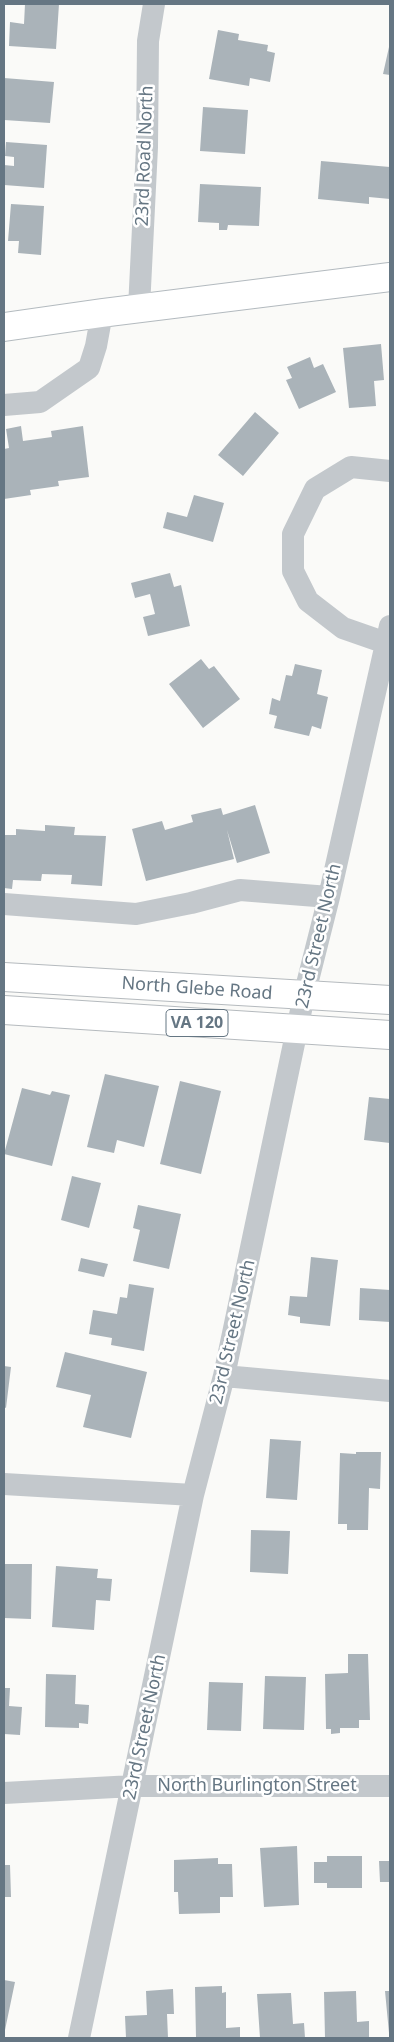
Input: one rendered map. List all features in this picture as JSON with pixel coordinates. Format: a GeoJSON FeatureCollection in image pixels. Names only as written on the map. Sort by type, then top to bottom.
{"type":"FeatureCollection","features":[{"type":"Feature","properties":{"kind":"main road"},"geometry":{"type":"LineString","coordinates":[[4,327],[139,308],[390,277]]}},
{"type":"Feature","properties":{"kind":"main road","name":"North Glebe Road"},"geometry":{"type":"LineString","coordinates":[[4,977],[390,1000]]}},
{"type":"Feature","properties":{"kind":"main road","name":"North Glebe Road"},"geometry":{"type":"LineString","coordinates":[[4,1010],[390,1035]]}},
{"type":"Feature","properties":{"kind":"street","name":"23rd Road North"},"geometry":{"type":"LineString","coordinates":[[139,308],[147,147],[148,41],[154,4]]}},
{"type":"Feature","properties":{"kind":"street"},"geometry":{"type":"LineString","coordinates":[[4,405],[40,402],[89,368],[96,346],[102,313]]}},
{"type":"Feature","properties":{"kind":"street"},"geometry":{"type":"LineString","coordinates":[[388,635],[343,628],[308,601],[293,571],[294,534],[315,489],[351,467],[390,470]]}},
{"type":"Feature","properties":{"kind":"street","name":"23rd Street North"},"geometry":{"type":"LineString","coordinates":[[79,2038],[194,1495],[224,1376],[304,996],[329,897],[388,635]]}},
{"type":"Feature","properties":{"kind":"street"},"geometry":{"type":"LineString","coordinates":[[4,904],[136,914],[240,890],[329,897]]}},
{"type":"Feature","properties":{"kind":"street"},"geometry":{"type":"LineString","coordinates":[[224,1376],[390,1391]]}},
{"type":"Feature","properties":{"kind":"street"},"geometry":{"type":"LineString","coordinates":[[4,1484],[194,1495]]}},
{"type":"Feature","properties":{"kind":"street","name":"North Burlington Street"},"geometry":{"type":"LineString","coordinates":[[4,1793],[133,1786],[390,1786]]}},
{"type":"Feature","properties":{"kind":"building"},"geometry":{"type":"Polygon","coordinates":[[[25,4],[59,4],[56,49],[9,46],[10,22],[24,24],[25,4]]]}},
{"type":"Feature","properties":{"kind":"building"},"geometry":{"type":"Polygon","coordinates":[[[218,30],[239,34],[238,40],[268,45],[267,51],[275,53],[270,82],[250,78],[249,86],[209,79],[218,30]]]}},
{"type":"Feature","properties":{"kind":"building"},"geometry":{"type":"Polygon","coordinates":[[[390,47],[390,75],[383,74],[390,47]]]}},
{"type":"Feature","properties":{"kind":"building"},"geometry":{"type":"Polygon","coordinates":[[[4,78],[54,82],[50,123],[4,120],[4,78]]]}},
{"type":"Feature","properties":{"kind":"building"},"geometry":{"type":"Polygon","coordinates":[[[203,107],[248,110],[245,154],[200,151],[203,107]]]}},
{"type":"Feature","properties":{"kind":"building"},"geometry":{"type":"Polygon","coordinates":[[[6,142],[47,145],[44,188],[4,185],[4,165],[14,166],[14,157],[5,156],[6,142]]]}},
{"type":"Feature","properties":{"kind":"building"},"geometry":{"type":"Polygon","coordinates":[[[321,161],[390,167],[390,199],[369,197],[369,204],[318,199],[321,161]]]}},
{"type":"Feature","properties":{"kind":"building"},"geometry":{"type":"Polygon","coordinates":[[[200,184],[261,187],[259,226],[228,225],[227,230],[219,230],[219,223],[198,222],[200,184]]]}},
{"type":"Feature","properties":{"kind":"building"},"geometry":{"type":"Polygon","coordinates":[[[11,204],[44,206],[41,255],[18,253],[19,241],[8,241],[11,204]]]}},
{"type":"Feature","properties":{"kind":"building"},"geometry":{"type":"Polygon","coordinates":[[[381,344],[384,380],[374,381],[376,406],[349,408],[343,348],[381,344]]]}},
{"type":"Feature","properties":{"kind":"building"},"geometry":{"type":"Polygon","coordinates":[[[310,357],[314,368],[323,364],[336,392],[299,409],[286,380],[292,378],[287,367],[310,357]]]}},
{"type":"Feature","properties":{"kind":"building"},"geometry":{"type":"Polygon","coordinates":[[[255,412],[279,433],[243,476],[218,455],[255,412]]]}},
{"type":"Feature","properties":{"kind":"building"},"geometry":{"type":"Polygon","coordinates":[[[21,426],[23,441],[52,437],[51,431],[83,426],[89,477],[58,481],[59,486],[30,490],[31,495],[4,499],[4,449],[9,448],[6,429],[21,426]]]}},
{"type":"Feature","properties":{"kind":"building"},"geometry":{"type":"Polygon","coordinates":[[[194,495],[224,503],[213,542],[163,528],[167,512],[187,517],[194,495]]]}},
{"type":"Feature","properties":{"kind":"building"},"geometry":{"type":"Polygon","coordinates":[[[170,573],[174,587],[181,585],[190,626],[148,636],[143,617],[155,614],[150,594],[135,598],[131,583],[170,573]]]}},
{"type":"Feature","properties":{"kind":"building"},"geometry":{"type":"Polygon","coordinates":[[[201,659],[209,669],[214,666],[240,699],[203,728],[169,684],[201,659]]]}},
{"type":"Feature","properties":{"kind":"building"},"geometry":{"type":"Polygon","coordinates":[[[295,664],[322,670],[317,694],[328,697],[321,729],[312,726],[309,736],[274,728],[277,716],[269,714],[272,698],[280,701],[286,675],[292,676],[295,664]]]}},
{"type":"Feature","properties":{"kind":"building"},"geometry":{"type":"Polygon","coordinates":[[[255,805],[270,853],[237,863],[227,830],[234,859],[146,881],[132,829],[162,821],[165,830],[193,822],[191,815],[221,808],[223,815],[255,805]]]}},
{"type":"Feature","properties":{"kind":"building"},"geometry":{"type":"Polygon","coordinates":[[[45,825],[75,827],[74,835],[106,836],[102,886],[71,884],[72,875],[42,874],[41,881],[13,880],[12,889],[4,888],[4,835],[16,835],[16,829],[45,831],[45,825]]]}},
{"type":"Feature","properties":{"kind":"building"},"geometry":{"type":"Polygon","coordinates":[[[105,1074],[159,1086],[144,1147],[117,1140],[114,1153],[87,1147],[105,1074]]]}},
{"type":"Feature","properties":{"kind":"building"},"geometry":{"type":"Polygon","coordinates":[[[180,1081],[221,1091],[201,1174],[160,1164],[180,1081]]]}},
{"type":"Feature","properties":{"kind":"building"},"geometry":{"type":"Polygon","coordinates":[[[22,1088],[50,1095],[52,1091],[70,1095],[52,1166],[4,1154],[22,1088]]]}},
{"type":"Feature","properties":{"kind":"building"},"geometry":{"type":"Polygon","coordinates":[[[369,1097],[390,1099],[390,1143],[364,1140],[369,1097]]]}},
{"type":"Feature","properties":{"kind":"building"},"geometry":{"type":"Polygon","coordinates":[[[72,1176],[101,1183],[89,1228],[61,1220],[72,1176]]]}},
{"type":"Feature","properties":{"kind":"building"},"geometry":{"type":"Polygon","coordinates":[[[138,1205],[181,1214],[169,1269],[133,1261],[140,1230],[133,1228],[138,1205]]]}},
{"type":"Feature","properties":{"kind":"building"},"geometry":{"type":"Polygon","coordinates":[[[311,1257],[338,1260],[330,1326],[300,1323],[300,1317],[288,1315],[290,1296],[307,1297],[311,1257]]]}},
{"type":"Feature","properties":{"kind":"building"},"geometry":{"type":"Polygon","coordinates":[[[81,1258],[108,1264],[104,1277],[78,1271],[81,1258]]]}},
{"type":"Feature","properties":{"kind":"building"},"geometry":{"type":"Polygon","coordinates":[[[129,1284],[154,1288],[144,1351],[111,1345],[112,1338],[89,1334],[93,1310],[117,1314],[120,1297],[127,1298],[129,1284]]]}},
{"type":"Feature","properties":{"kind":"building"},"geometry":{"type":"Polygon","coordinates":[[[360,1288],[390,1290],[390,1322],[359,1320],[360,1288]]]}},
{"type":"Feature","properties":{"kind":"building"},"geometry":{"type":"Polygon","coordinates":[[[65,1352],[147,1372],[131,1438],[83,1427],[91,1395],[56,1387],[65,1352]]]}},
{"type":"Feature","properties":{"kind":"building"},"geometry":{"type":"Polygon","coordinates":[[[4,1366],[11,1367],[6,1408],[4,1407],[4,1366]]]}},
{"type":"Feature","properties":{"kind":"building"},"geometry":{"type":"Polygon","coordinates":[[[270,1439],[301,1441],[297,1500],[266,1498],[270,1439]]]}},
{"type":"Feature","properties":{"kind":"building"},"geometry":{"type":"Polygon","coordinates":[[[356,1452],[381,1452],[380,1489],[369,1488],[368,1530],[347,1530],[347,1524],[338,1524],[340,1453],[356,1454],[356,1452]]]}},
{"type":"Feature","properties":{"kind":"building"},"geometry":{"type":"Polygon","coordinates":[[[251,1530],[290,1531],[288,1574],[250,1572],[251,1530]]]}},
{"type":"Feature","properties":{"kind":"building"},"geometry":{"type":"Polygon","coordinates":[[[4,1564],[32,1564],[31,1619],[4,1618],[4,1564]]]}},
{"type":"Feature","properties":{"kind":"building"},"geometry":{"type":"Polygon","coordinates":[[[56,1566],[98,1569],[97,1578],[112,1579],[110,1601],[96,1600],[94,1630],[52,1627],[56,1566]]]}},
{"type":"Feature","properties":{"kind":"building"},"geometry":{"type":"Polygon","coordinates":[[[348,1654],[368,1654],[370,1720],[359,1720],[359,1728],[340,1728],[340,1733],[331,1734],[331,1729],[326,1729],[325,1674],[348,1673],[348,1654]]]}},
{"type":"Feature","properties":{"kind":"building"},"geometry":{"type":"Polygon","coordinates":[[[46,1674],[76,1675],[75,1704],[89,1705],[88,1724],[79,1723],[79,1728],[45,1727],[46,1674]]]}},
{"type":"Feature","properties":{"kind":"building"},"geometry":{"type":"Polygon","coordinates":[[[265,1676],[306,1677],[304,1730],[263,1729],[265,1676]]]}},
{"type":"Feature","properties":{"kind":"building"},"geometry":{"type":"Polygon","coordinates":[[[209,1682],[243,1683],[241,1731],[207,1730],[209,1682]]]}},
{"type":"Feature","properties":{"kind":"building"},"geometry":{"type":"Polygon","coordinates":[[[4,1688],[10,1688],[9,1706],[22,1707],[20,1735],[4,1734],[4,1688]]]}},
{"type":"Feature","properties":{"kind":"building"},"geometry":{"type":"Polygon","coordinates":[[[297,1846],[299,1905],[264,1907],[260,1848],[297,1846]]]}},
{"type":"Feature","properties":{"kind":"building"},"geometry":{"type":"Polygon","coordinates":[[[327,1856],[362,1856],[362,1888],[327,1888],[327,1883],[314,1883],[314,1862],[327,1862],[327,1856]]]}},
{"type":"Feature","properties":{"kind":"building"},"geometry":{"type":"Polygon","coordinates":[[[218,1858],[218,1864],[232,1864],[233,1897],[220,1897],[220,1913],[179,1914],[178,1892],[174,1892],[174,1860],[218,1858]]]}},
{"type":"Feature","properties":{"kind":"building"},"geometry":{"type":"Polygon","coordinates":[[[379,1861],[390,1861],[390,1882],[380,1882],[379,1861]]]}},
{"type":"Feature","properties":{"kind":"building"},"geometry":{"type":"Polygon","coordinates":[[[4,1865],[10,1865],[11,1897],[4,1897],[4,1865]]]}},
{"type":"Feature","properties":{"kind":"building"},"geometry":{"type":"Polygon","coordinates":[[[4,1980],[15,1982],[5,2030],[4,2030],[4,1980]]]}},
{"type":"Feature","properties":{"kind":"building"},"geometry":{"type":"Polygon","coordinates":[[[222,1986],[222,1993],[226,1992],[226,2028],[240,2027],[240,2038],[196,2038],[195,1987],[222,1986]]]}},
{"type":"Feature","properties":{"kind":"building"},"geometry":{"type":"Polygon","coordinates":[[[173,1989],[174,2014],[167,2014],[168,2038],[126,2038],[125,2016],[147,2015],[146,1991],[173,1989]]]}},
{"type":"Feature","properties":{"kind":"building"},"geometry":{"type":"Polygon","coordinates":[[[356,1991],[357,2022],[369,2021],[369,2038],[325,2038],[324,1992],[356,1991]]]}},
{"type":"Feature","properties":{"kind":"building"},"geometry":{"type":"Polygon","coordinates":[[[385,1991],[390,1991],[390,2033],[389,2033],[385,1991]]]}},
{"type":"Feature","properties":{"kind":"building"},"geometry":{"type":"Polygon","coordinates":[[[291,1993],[293,2024],[304,2023],[305,2038],[260,2038],[257,1994],[291,1993]]]}}]}
